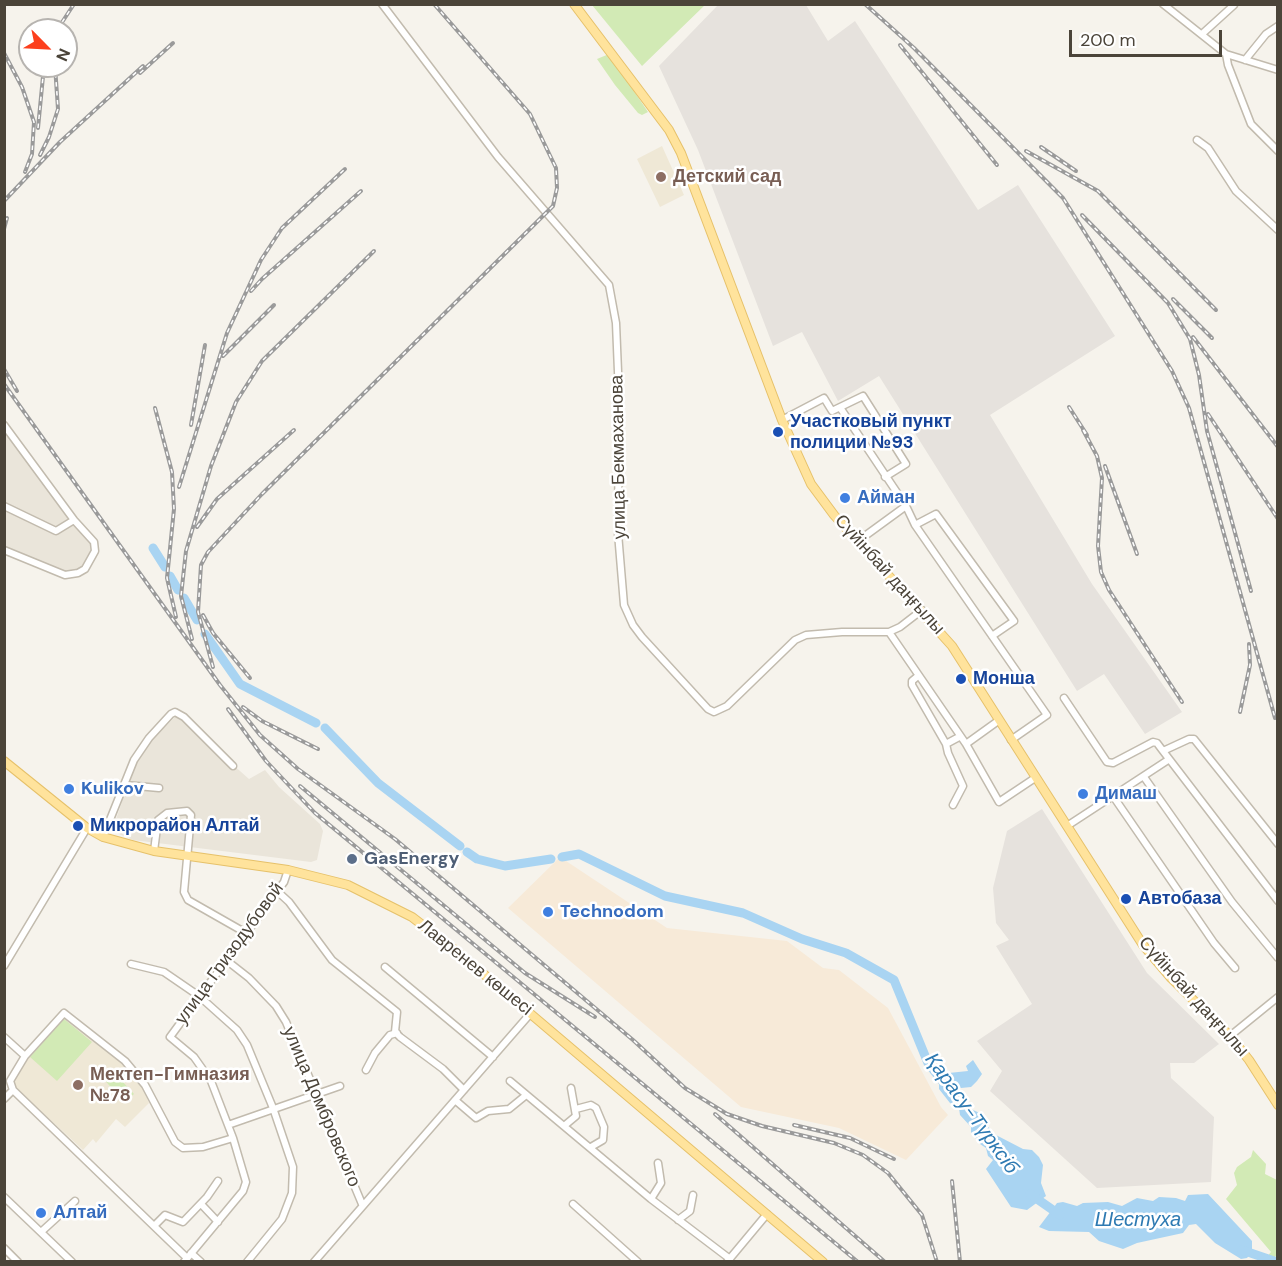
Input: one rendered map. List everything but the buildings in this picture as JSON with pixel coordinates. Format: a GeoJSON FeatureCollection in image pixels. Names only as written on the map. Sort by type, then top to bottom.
{"type":"FeatureCollection","features":[{"type":"Feature","properties":{"kind":"main road","name":"Сүйінбай даңғылы"},"geometry":{"type":"LineString","coordinates":[[574,4],[649,102],[677,145],[782,420],[811,484],[858,541],[952,646],[1143,945],[1171,978],[1230,1036],[1249,1060],[1278,1105]]}},
{"type":"Feature","properties":{"kind":"main road","name":"Лавренев көшесі"},"geometry":{"type":"LineString","coordinates":[[4,760],[87,828],[103,837],[153,851],[288,870],[348,885],[412,917],[435,933],[823,1262]]}},
{"type":"Feature","properties":{"kind":"street","name":"улица Бекмаханова"},"geometry":{"type":"LineString","coordinates":[[382,4],[498,157],[609,285],[616,323],[619,407],[618,533],[624,605],[633,625],[642,637],[708,710],[714,712],[727,706],[795,640],[806,635],[889,632]]}},
{"type":"Feature","properties":{"kind":"street"},"geometry":{"type":"LineString","coordinates":[[1163,4],[1226,54],[1278,70]]}},
{"type":"Feature","properties":{"kind":"street"},"geometry":{"type":"LineString","coordinates":[[1202,34],[1234,5]]}},
{"type":"Feature","properties":{"kind":"street"},"geometry":{"type":"LineString","coordinates":[[1245,60],[1266,34],[1278,26]]}},
{"type":"Feature","properties":{"kind":"street"},"geometry":{"type":"LineString","coordinates":[[1226,54],[1227,65],[1251,124],[1278,152]]}},
{"type":"Feature","properties":{"kind":"street"},"geometry":{"type":"LineString","coordinates":[[1197,140],[1208,148],[1236,191],[1278,230]]}},
{"type":"Feature","properties":{"kind":"street"},"geometry":{"type":"LineString","coordinates":[[782,420],[824,398],[832,411],[841,409],[863,396],[906,464],[885,477]]}},
{"type":"Feature","properties":{"kind":"street"},"geometry":{"type":"LineString","coordinates":[[841,409],[906,506],[915,525],[1047,715],[1011,740]]}},
{"type":"Feature","properties":{"kind":"street"},"geometry":{"type":"LineString","coordinates":[[4,425],[74,520],[94,542],[93,559],[85,569],[78,573],[65,575],[4,550]]}},
{"type":"Feature","properties":{"kind":"street"},"geometry":{"type":"LineString","coordinates":[[4,506],[56,531],[74,520]]}},
{"type":"Feature","properties":{"kind":"street"},"geometry":{"type":"LineString","coordinates":[[858,541],[906,506]]}},
{"type":"Feature","properties":{"kind":"street"},"geometry":{"type":"LineString","coordinates":[[915,525],[936,514],[1014,621],[992,636]]}},
{"type":"Feature","properties":{"kind":"street"},"geometry":{"type":"LineString","coordinates":[[921,610],[900,627],[889,632],[959,737],[966,744],[999,802],[1035,778]]}},
{"type":"Feature","properties":{"kind":"street"},"geometry":{"type":"LineString","coordinates":[[918,676],[911,683],[946,744],[963,786],[953,805]]}},
{"type":"Feature","properties":{"kind":"street"},"geometry":{"type":"LineString","coordinates":[[1064,698],[1107,762],[1113,763],[1153,742],[1157,743],[1278,901]]}},
{"type":"Feature","properties":{"kind":"street"},"geometry":{"type":"LineString","coordinates":[[103,837],[134,760],[165,719],[175,712],[184,717],[234,766]]}},
{"type":"Feature","properties":{"kind":"street"},"geometry":{"type":"LineString","coordinates":[[966,744],[998,721]]}},
{"type":"Feature","properties":{"kind":"street"},"geometry":{"type":"LineString","coordinates":[[946,744],[959,737]]}},
{"type":"Feature","properties":{"kind":"street"},"geometry":{"type":"LineString","coordinates":[[1163,751],[1188,739],[1194,739],[1278,844]]}},
{"type":"Feature","properties":{"kind":"street"},"geometry":{"type":"LineString","coordinates":[[1067,826],[1168,760]]}},
{"type":"Feature","properties":{"kind":"street"},"geometry":{"type":"LineString","coordinates":[[1144,777],[1232,902],[1278,958]]}},
{"type":"Feature","properties":{"kind":"street"},"geometry":{"type":"LineString","coordinates":[[126,784],[159,788]]}},
{"type":"Feature","properties":{"kind":"street"},"geometry":{"type":"LineString","coordinates":[[1113,796],[1214,943],[1235,968]]}},
{"type":"Feature","properties":{"kind":"street"},"geometry":{"type":"LineString","coordinates":[[153,851],[158,820],[167,813],[187,811],[191,815],[184,892],[188,900],[246,933]]}},
{"type":"Feature","properties":{"kind":"street"},"geometry":{"type":"LineString","coordinates":[[4,966],[87,828]]}},
{"type":"Feature","properties":{"kind":"street","name":"улица Гризодубовой"},"geometry":{"type":"LineString","coordinates":[[228,1125],[205,1069],[170,1037],[277,891],[288,870]]}},
{"type":"Feature","properties":{"kind":"street"},"geometry":{"type":"LineString","coordinates":[[277,891],[289,902],[332,960],[397,1012],[397,1033]]}},
{"type":"Feature","properties":{"kind":"street","name":"улица Домбровского"},"geometry":{"type":"LineString","coordinates":[[226,960],[249,978],[276,1006],[286,1022],[362,1204]]}},
{"type":"Feature","properties":{"kind":"street"},"geometry":{"type":"LineString","coordinates":[[131,964],[164,972],[199,996],[242,1037],[273,1108],[293,1167],[292,1193],[282,1219],[247,1262]]}},
{"type":"Feature","properties":{"kind":"street"},"geometry":{"type":"LineString","coordinates":[[385,967],[493,1057]]}},
{"type":"Feature","properties":{"kind":"street"},"geometry":{"type":"LineString","coordinates":[[1230,1036],[1278,997]]}},
{"type":"Feature","properties":{"kind":"street"},"geometry":{"type":"LineString","coordinates":[[201,1262],[187,1257],[154,1226],[12,1090],[10,1081],[25,1056],[64,1013],[125,1061],[145,1085],[175,1142],[183,1148],[203,1147],[233,1138]]}},
{"type":"Feature","properties":{"kind":"street","name":"улица Домбровского"},"geometry":{"type":"LineString","coordinates":[[314,1262],[362,1204],[530,1014]]}},
{"type":"Feature","properties":{"kind":"street"},"geometry":{"type":"LineString","coordinates":[[366,1070],[375,1053],[390,1035],[397,1033]]}},
{"type":"Feature","properties":{"kind":"street"},"geometry":{"type":"LineString","coordinates":[[397,1033],[464,1090]]}},
{"type":"Feature","properties":{"kind":"street"},"geometry":{"type":"LineString","coordinates":[[4,1037],[25,1056]]}},
{"type":"Feature","properties":{"kind":"street"},"geometry":{"type":"LineString","coordinates":[[510,1081],[525,1096],[591,1147],[651,1199],[728,1260],[767,1214]]}},
{"type":"Feature","properties":{"kind":"street"},"geometry":{"type":"LineString","coordinates":[[187,1257],[243,1191],[246,1182],[228,1125],[316,1092],[339,1086]]}},
{"type":"Feature","properties":{"kind":"street"},"geometry":{"type":"LineString","coordinates":[[564,1126],[576,1116],[571,1088]]}},
{"type":"Feature","properties":{"kind":"street"},"geometry":{"type":"LineString","coordinates":[[4,1099],[12,1090]]}},
{"type":"Feature","properties":{"kind":"street"},"geometry":{"type":"LineString","coordinates":[[455,1100],[476,1118],[488,1112],[509,1109],[525,1096]]}},
{"type":"Feature","properties":{"kind":"street"},"geometry":{"type":"LineString","coordinates":[[576,1109],[591,1105],[596,1108],[604,1127],[603,1140],[591,1147]]}},
{"type":"Feature","properties":{"kind":"street"},"geometry":{"type":"LineString","coordinates":[[651,1199],[661,1183],[658,1163]]}},
{"type":"Feature","properties":{"kind":"street"},"geometry":{"type":"LineString","coordinates":[[154,1226],[165,1215],[183,1222],[201,1204],[218,1181]]}},
{"type":"Feature","properties":{"kind":"street"},"geometry":{"type":"LineString","coordinates":[[678,1220],[690,1211],[693,1195]]}},
{"type":"Feature","properties":{"kind":"street"},"geometry":{"type":"LineString","coordinates":[[4,1197],[72,1262]]}},
{"type":"Feature","properties":{"kind":"street"},"geometry":{"type":"LineString","coordinates":[[41,1232],[75,1201]]}},
{"type":"Feature","properties":{"kind":"street"},"geometry":{"type":"LineString","coordinates":[[201,1204],[218,1221]]}},
{"type":"Feature","properties":{"kind":"street"},"geometry":{"type":"LineString","coordinates":[[573,1204],[638,1262]]}},
{"type":"Feature","properties":{"kind":"street"},"geometry":{"type":"LineString","coordinates":[[4,1248],[18,1262]]}},
{"type":"Feature","properties":{"kind":"shaded area"},"geometry":{"type":"Polygon","coordinates":[[[718,5],[806,5],[828,41],[855,21],[978,210],[1018,185],[1115,336],[990,415],[1092,584],[1182,712],[1145,734],[1104,674],[1077,691],[879,376],[838,401],[802,332],[773,346],[698,150],[659,66],[718,5]]]}},
{"type":"Feature","properties":{"kind":"shaded area","name":"Детский сад"},"geometry":{"type":"Polygon","coordinates":[[[662,146],[684,195],[660,207],[637,159],[662,146]]]}},
{"type":"Feature","properties":{"kind":"shaded area"},"geometry":{"type":"Polygon","coordinates":[[[4,429],[92,543],[92,554],[80,569],[62,572],[5,548],[4,429]]]}},
{"type":"Feature","properties":{"kind":"shaded area"},"geometry":{"type":"Polygon","coordinates":[[[177,715],[249,779],[265,770],[279,787],[320,824],[323,831],[317,860],[311,862],[133,840],[112,831],[134,767],[153,739],[177,715]]]}},
{"type":"Feature","properties":{"kind":"shaded area"},"geometry":{"type":"Polygon","coordinates":[[[1042,809],[1147,973],[1219,1044],[1194,1063],[1170,1063],[1171,1078],[1214,1117],[1211,1182],[1097,1188],[990,1091],[1002,1071],[977,1041],[1032,1004],[996,946],[1009,940],[996,923],[993,888],[1007,831],[1042,809]]]}},
{"type":"Feature","properties":{"kind":"shaded area"},"geometry":{"type":"Polygon","coordinates":[[[560,857],[667,928],[787,941],[823,968],[839,970],[888,1008],[941,1107],[948,1115],[906,1160],[839,1128],[741,1107],[508,908],[560,857]]]}},
{"type":"Feature","properties":{"kind":"shaded area","name":"Мектеп-Гимназия №78"},"geometry":{"type":"Polygon","coordinates":[[[63,1017],[122,1062],[143,1087],[149,1103],[125,1127],[116,1119],[96,1143],[93,1139],[83,1150],[16,1088],[14,1082],[27,1058],[63,1017]]]}},
{"type":"Feature","properties":{"kind":"green space"},"geometry":{"type":"Polygon","coordinates":[[[592,5],[705,5],[642,66],[592,5]]]}},
{"type":"Feature","properties":{"kind":"green space"},"geometry":{"type":"Polygon","coordinates":[[[609,54],[648,112],[642,115],[638,113],[597,59],[609,54]]]}},
{"type":"Feature","properties":{"kind":"green space"},"geometry":{"type":"Polygon","coordinates":[[[64,1019],[92,1042],[57,1081],[30,1057],[64,1019]]]}},
{"type":"Feature","properties":{"kind":"green space"},"geometry":{"type":"Polygon","coordinates":[[[110,1068],[134,1094],[124,1102],[101,1076],[110,1068]]]}},
{"type":"Feature","properties":{"kind":"green space"},"geometry":{"type":"Polygon","coordinates":[[[1253,1150],[1266,1164],[1265,1174],[1277,1180],[1277,1255],[1271,1261],[1265,1259],[1271,1252],[1226,1199],[1237,1185],[1234,1173],[1237,1167],[1251,1157],[1253,1150]]]}},
{"type":"Feature","properties":{"kind":"water"},"geometry":{"type":"Polygon","coordinates":[[[973,1060],[982,1074],[977,1081],[971,1087],[961,1088],[951,1083],[949,1087],[973,1110],[982,1114],[989,1128],[996,1135],[1023,1149],[1032,1150],[1039,1157],[1043,1165],[1041,1183],[1046,1196],[1027,1210],[1011,1207],[986,1169],[993,1160],[988,1156],[986,1148],[971,1132],[971,1127],[960,1115],[959,1108],[950,1103],[939,1089],[939,1074],[968,1071],[966,1066],[973,1060]]]}},
{"type":"Feature","properties":{"kind":"water","name":"Шестуха"},"geometry":{"type":"Polygon","coordinates":[[[1208,1194],[1252,1241],[1252,1252],[1247,1258],[1241,1259],[1215,1243],[1196,1224],[1189,1225],[1183,1233],[1137,1243],[1123,1249],[1099,1241],[1089,1232],[1049,1231],[1039,1227],[1057,1203],[1063,1202],[1077,1206],[1083,1203],[1108,1202],[1122,1206],[1137,1198],[1153,1201],[1159,1197],[1176,1198],[1185,1201],[1188,1195],[1208,1194]]]}},
{"type":"Feature","properties":{"kind":"waterway","name":"Қарасу-Түрксіб"},"geometry":{"type":"LineString","coordinates":[[153,548],[165,567]]}},
{"type":"Feature","properties":{"kind":"waterway","name":"Қарасу-Түрксіб"},"geometry":{"type":"LineString","coordinates":[[170,576],[178,590]]}},
{"type":"Feature","properties":{"kind":"waterway","name":"Қарасу-Түрксіб"},"geometry":{"type":"LineString","coordinates":[[184,598],[197,620]]}},
{"type":"Feature","properties":{"kind":"waterway","name":"Қарасу-Түрксіб"},"geometry":{"type":"LineString","coordinates":[[205,634],[240,684],[316,723]]}},
{"type":"Feature","properties":{"kind":"waterway","name":"Қарасу-Түрксіб"},"geometry":{"type":"LineString","coordinates":[[325,728],[378,783],[460,846]]}},
{"type":"Feature","properties":{"kind":"waterway","name":"Қарасу-Түрксіб"},"geometry":{"type":"LineString","coordinates":[[467,852],[477,859],[505,866],[551,859]]}},
{"type":"Feature","properties":{"kind":"waterway","name":"Қарасу-Түрксіб"},"geometry":{"type":"LineString","coordinates":[[562,857],[579,854],[665,896],[743,913],[802,939],[846,953],[894,980],[928,1063],[946,1086]]}},
{"type":"Feature","properties":{"kind":"waterway","name":"Қарасу-Түрксіб"},"geometry":{"type":"LineString","coordinates":[[1030,1194],[1060,1215]]}},
{"type":"Feature","properties":{"kind":"waterway","name":"Қарасу-Түрксіб"},"geometry":{"type":"LineString","coordinates":[[1242,1250],[1277,1262]]}},
{"type":"Feature","properties":{"kind":"railway"},"geometry":{"type":"LineString","coordinates":[[65,18],[74,4]]}},
{"type":"Feature","properties":{"kind":"railway"},"geometry":{"type":"LineString","coordinates":[[213,667],[198,612],[201,565],[208,552],[262,494],[553,206],[557,188],[556,168],[530,114],[434,4]]}},
{"type":"Feature","properties":{"kind":"railway"},"geometry":{"type":"LineString","coordinates":[[865,4],[914,48],[1063,198],[1172,371],[1189,408],[1275,718]]}},
{"type":"Feature","properties":{"kind":"railway"},"geometry":{"type":"LineString","coordinates":[[140,73],[173,43]]}},
{"type":"Feature","properties":{"kind":"railway"},"geometry":{"type":"LineString","coordinates":[[900,45],[997,165]]}},
{"type":"Feature","properties":{"kind":"railway"},"geometry":{"type":"LineString","coordinates":[[4,53],[22,87],[34,122],[32,154],[25,172]]}},
{"type":"Feature","properties":{"kind":"railway"},"geometry":{"type":"LineString","coordinates":[[4,201],[60,142],[143,66]]}},
{"type":"Feature","properties":{"kind":"railway"},"geometry":{"type":"LineString","coordinates":[[38,128],[43,78]]}},
{"type":"Feature","properties":{"kind":"railway"},"geometry":{"type":"LineString","coordinates":[[40,155],[49,137],[58,109],[56,78]]}},
{"type":"Feature","properties":{"kind":"railway"},"geometry":{"type":"LineString","coordinates":[[1041,147],[1076,171]]}},
{"type":"Feature","properties":{"kind":"railway"},"geometry":{"type":"LineString","coordinates":[[1026,151],[1098,191],[1216,310]]}},
{"type":"Feature","properties":{"kind":"railway"},"geometry":{"type":"LineString","coordinates":[[179,487],[227,333],[261,260],[282,228],[345,169]]}},
{"type":"Feature","properties":{"kind":"railway"},"geometry":{"type":"LineString","coordinates":[[251,291],[361,191]]}},
{"type":"Feature","properties":{"kind":"railway"},"geometry":{"type":"LineString","coordinates":[[1082,215],[1168,303],[1190,339],[1199,375],[1207,431],[1251,591]]}},
{"type":"Feature","properties":{"kind":"railway"},"geometry":{"type":"LineString","coordinates":[[4,229],[7,218]]}},
{"type":"Feature","properties":{"kind":"railway"},"geometry":{"type":"LineString","coordinates":[[192,639],[181,596],[186,551],[211,466],[236,402],[262,361],[374,251]]}},
{"type":"Feature","properties":{"kind":"railway"},"geometry":{"type":"LineString","coordinates":[[1173,299],[1212,338]]}},
{"type":"Feature","properties":{"kind":"railway"},"geometry":{"type":"LineString","coordinates":[[223,356],[274,305]]}},
{"type":"Feature","properties":{"kind":"railway"},"geometry":{"type":"LineString","coordinates":[[1193,337],[1278,447]]}},
{"type":"Feature","properties":{"kind":"railway"},"geometry":{"type":"LineString","coordinates":[[191,425],[205,345]]}},
{"type":"Feature","properties":{"kind":"railway"},"geometry":{"type":"LineString","coordinates":[[4,369],[17,391]]}},
{"type":"Feature","properties":{"kind":"railway"},"geometry":{"type":"LineString","coordinates":[[4,384],[220,685],[260,735],[298,769],[395,839],[633,1040],[685,1088],[727,1114],[762,1126],[834,1143],[863,1155],[888,1173],[922,1215],[937,1262]]}},
{"type":"Feature","properties":{"kind":"railway"},"geometry":{"type":"LineString","coordinates":[[1069,407],[1087,435]]}},
{"type":"Feature","properties":{"kind":"railway"},"geometry":{"type":"LineString","coordinates":[[155,408],[172,472],[174,509],[167,578],[176,617]]}},
{"type":"Feature","properties":{"kind":"railway"},"geometry":{"type":"LineString","coordinates":[[1208,414],[1278,519]]}},
{"type":"Feature","properties":{"kind":"railway"},"geometry":{"type":"LineString","coordinates":[[197,527],[217,499],[294,430]]}},
{"type":"Feature","properties":{"kind":"railway"},"geometry":{"type":"LineString","coordinates":[[1083,430],[1097,456],[1102,478],[1098,546],[1101,572],[1109,590],[1182,702]]}},
{"type":"Feature","properties":{"kind":"railway"},"geometry":{"type":"LineString","coordinates":[[1105,466],[1137,554]]}},
{"type":"Feature","properties":{"kind":"railway"},"geometry":{"type":"LineString","coordinates":[[203,615],[213,633],[250,678]]}},
{"type":"Feature","properties":{"kind":"railway"},"geometry":{"type":"LineString","coordinates":[[1240,712],[1250,665],[1249,644]]}},
{"type":"Feature","properties":{"kind":"railway"},"geometry":{"type":"LineString","coordinates":[[243,707],[262,721],[318,749]]}},
{"type":"Feature","properties":{"kind":"railway"},"geometry":{"type":"LineString","coordinates":[[228,709],[266,761],[315,813],[858,1262]]}},
{"type":"Feature","properties":{"kind":"railway"},"geometry":{"type":"LineString","coordinates":[[300,786],[525,973],[595,1017]]}},
{"type":"Feature","properties":{"kind":"railway"},"geometry":{"type":"LineString","coordinates":[[715,1114],[885,1262]]}},
{"type":"Feature","properties":{"kind":"railway"},"geometry":{"type":"LineString","coordinates":[[794,1125],[850,1138],[894,1159]]}},
{"type":"Feature","properties":{"kind":"railway"},"geometry":{"type":"LineString","coordinates":[[952,1181],[960,1262]]}},
{"type":"Feature","properties":{"kind":"place","name":"Детский сад"},"geometry":{"type":"Point","coordinates":[661,177]}},
{"type":"Feature","properties":{"kind":"place","name":"Участковый пункт полиции №93"},"geometry":{"type":"Point","coordinates":[778,432]}},
{"type":"Feature","properties":{"kind":"place","name":"Айман"},"geometry":{"type":"Point","coordinates":[845,498]}},
{"type":"Feature","properties":{"kind":"place","name":"Монша"},"geometry":{"type":"Point","coordinates":[961,679]}},
{"type":"Feature","properties":{"kind":"place","name":"Kulikov"},"geometry":{"type":"Point","coordinates":[69,789]}},
{"type":"Feature","properties":{"kind":"place","name":"Димаш"},"geometry":{"type":"Point","coordinates":[1083,794]}},
{"type":"Feature","properties":{"kind":"place","name":"Микрорайон Алтай"},"geometry":{"type":"Point","coordinates":[78,826]}},
{"type":"Feature","properties":{"kind":"place","name":"GasEnergy"},"geometry":{"type":"Point","coordinates":[352,859]}},
{"type":"Feature","properties":{"kind":"place","name":"Автобаза"},"geometry":{"type":"Point","coordinates":[1126,899]}},
{"type":"Feature","properties":{"kind":"place","name":"Technodom"},"geometry":{"type":"Point","coordinates":[548,912]}},
{"type":"Feature","properties":{"kind":"place","name":"Мектеп-Гимназия №78"},"geometry":{"type":"Point","coordinates":[78,1085]}},
{"type":"Feature","properties":{"kind":"place","name":"Алтай"},"geometry":{"type":"Point","coordinates":[41,1213]}}]}
